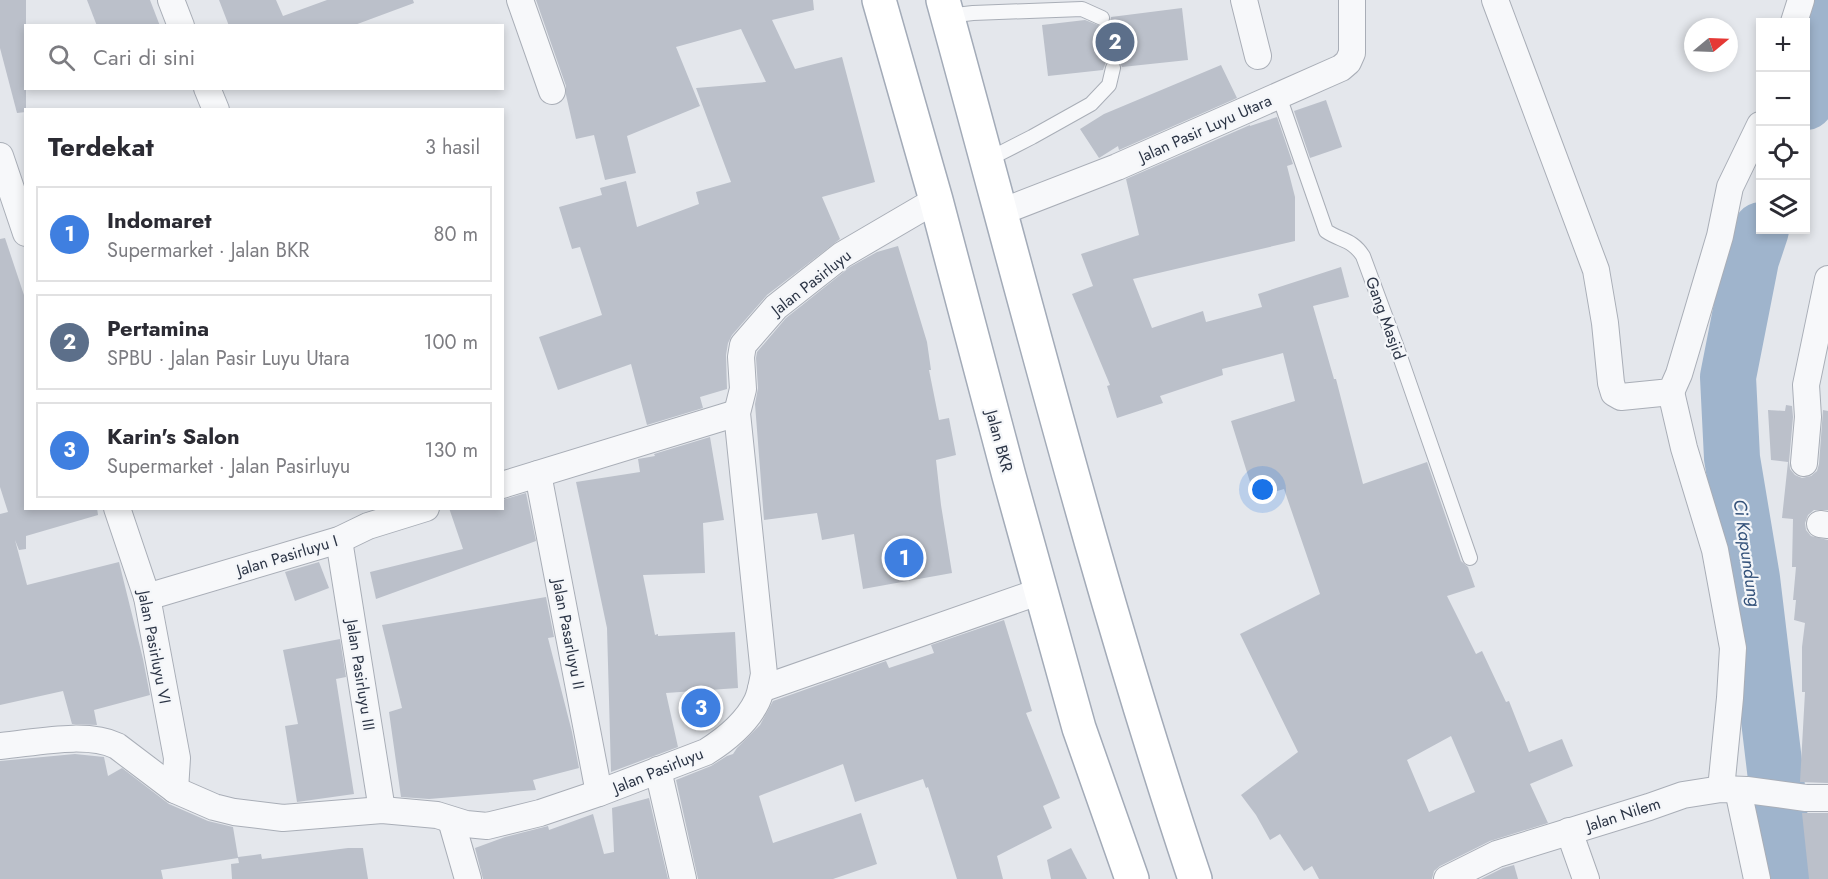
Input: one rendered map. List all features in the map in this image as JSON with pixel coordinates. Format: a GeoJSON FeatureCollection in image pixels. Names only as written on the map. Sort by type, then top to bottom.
{"type":"FeatureCollection","features":[{"type":"Feature","properties":{"kind":"main road","name":"Jalan BKR"},"geometry":{"type":"LineString","coordinates":[[879,0],[936,200],[1079,728],[1132,879]]}},
{"type":"Feature","properties":{"kind":"main road"},"geometry":{"type":"LineString","coordinates":[[945,8],[1094,554],[1169,802],[1195,879]]}},
{"type":"Feature","properties":{"kind":"street"},"geometry":{"type":"LineString","coordinates":[[171,0],[180,24]]}},
{"type":"Feature","properties":{"kind":"street"},"geometry":{"type":"LineString","coordinates":[[520,0],[552,91]]}},
{"type":"Feature","properties":{"kind":"street"},"geometry":{"type":"LineString","coordinates":[[1244,0],[1258,56]]}},
{"type":"Feature","properties":{"kind":"street","name":"Jalan Pasir Luyu Utara"},"geometry":{"type":"LineString","coordinates":[[1001,213],[1117,167],[1334,72],[1347,62],[1352,53],[1352,0]]}},
{"type":"Feature","properties":{"kind":"street"},"geometry":{"type":"LineString","coordinates":[[1495,0],[1596,270],[1614,393],[1621,397],[1671,392]]}},
{"type":"Feature","properties":{"kind":"street"},"geometry":{"type":"LineString","coordinates":[[1795,18],[1801,0]]}},
{"type":"Feature","properties":{"kind":"street"},"geometry":{"type":"LineString","coordinates":[[208,90],[215,108]]}},
{"type":"Feature","properties":{"kind":"street"},"geometry":{"type":"LineString","coordinates":[[1757,879],[1736,789],[1730,698],[1732,648],[1715,550],[1684,448],[1671,392],[1679,374],[1720,236],[1730,187],[1760,126]]}},
{"type":"Feature","properties":{"kind":"street"},"geometry":{"type":"LineString","coordinates":[[0,156],[24,227]]}},
{"type":"Feature","properties":{"kind":"street","name":"Jalan Pasirluyu"},"geometry":{"type":"LineString","coordinates":[[0,746],[93,738],[106,741],[117,746],[175,790],[214,807],[252,815],[283,818],[382,810],[437,815],[451,820],[487,826],[540,813],[706,752],[743,720],[756,703],[764,674],[737,413],[743,389],[741,357],[743,345],[776,307],[842,255],[936,200]]}},
{"type":"Feature","properties":{"kind":"street"},"geometry":{"type":"LineString","coordinates":[[1804,463],[1808,417],[1806,385],[1828,279]]}},
{"type":"Feature","properties":{"kind":"street"},"geometry":{"type":"LineString","coordinates":[[504,484],[737,413]]}},
{"type":"Feature","properties":{"kind":"street","name":"Jalan Pasarluyu II"},"geometry":{"type":"LineString","coordinates":[[538,474],[599,793]]}},
{"type":"Feature","properties":{"kind":"street","name":"Jalan Pasirluyu VI"},"geometry":{"type":"LineString","coordinates":[[118,510],[147,597],[177,758],[175,790]]}},
{"type":"Feature","properties":{"kind":"street","name":"Jalan Pasirluyu I"},"geometry":{"type":"LineString","coordinates":[[147,597],[339,540],[365,518],[414,510]]}},
{"type":"Feature","properties":{"kind":"street","name":"Jalan Pasirluyu III"},"geometry":{"type":"LineString","coordinates":[[339,540],[382,810]]}},
{"type":"Feature","properties":{"kind":"street"},"geometry":{"type":"LineString","coordinates":[[761,689],[1041,591]]}},
{"type":"Feature","properties":{"kind":"street"},"geometry":{"type":"LineString","coordinates":[[658,770],[683,879]]}},
{"type":"Feature","properties":{"kind":"street","name":"Jalan Nilem"},"geometry":{"type":"LineString","coordinates":[[1447,879],[1497,854],[1683,795],[1736,789],[1817,798]]}},
{"type":"Feature","properties":{"kind":"street"},"geometry":{"type":"LineString","coordinates":[[451,820],[468,879]]}},
{"type":"Feature","properties":{"kind":"street"},"geometry":{"type":"LineString","coordinates":[[1569,831],[1586,879]]}},
{"type":"Feature","properties":{"kind":"lane"},"geometry":{"type":"LineString","coordinates":[[945,8],[982,12],[1082,9],[1102,18]]}},
{"type":"Feature","properties":{"kind":"lane"},"geometry":{"type":"LineString","coordinates":[[987,160],[1091,104],[1109,86],[1113,68]]}},
{"type":"Feature","properties":{"kind":"lane","name":"Gang Masjid"},"geometry":{"type":"LineString","coordinates":[[1279,96],[1326,231],[1348,241],[1363,256],[1470,558]]}},
{"type":"Feature","properties":{"kind":"building"},"geometry":{"type":"Polygon","coordinates":[[[0,0],[26,0],[24,90],[26,90],[26,108],[24,108],[24,112],[17,113],[0,48],[0,0]]]}},
{"type":"Feature","properties":{"kind":"building"},"geometry":{"type":"Polygon","coordinates":[[[87,0],[150,0],[159,24],[96,24],[87,0]]]}},
{"type":"Feature","properties":{"kind":"building"},"geometry":{"type":"Polygon","coordinates":[[[219,0],[276,0],[283,16],[327,0],[413,0],[414,3],[357,24],[228,24],[219,0]]]}},
{"type":"Feature","properties":{"kind":"building"},"geometry":{"type":"Polygon","coordinates":[[[536,0],[813,0],[814,10],[772,20],[795,69],[842,57],[875,182],[822,197],[840,239],[767,295],[732,335],[726,355],[727,389],[700,397],[703,408],[647,425],[631,364],[558,390],[539,337],[602,315],[580,247],[572,249],[559,207],[602,195],[600,188],[626,181],[637,227],[699,204],[696,192],[731,182],[696,88],[766,82],[741,29],[676,47],[700,106],[627,136],[636,173],[605,180],[594,135],[576,139],[566,86],[536,0]]]}},
{"type":"Feature","properties":{"kind":"building"},"geometry":{"type":"Polygon","coordinates":[[[1182,8],[1188,60],[1122,67],[1119,61],[1111,59],[1106,62],[1103,70],[1048,76],[1042,25],[1085,20],[1103,27],[1110,22],[1111,17],[1182,8]]]}},
{"type":"Feature","properties":{"kind":"building"},"geometry":{"type":"Polygon","coordinates":[[[1221,65],[1237,98],[1119,150],[1118,146],[1099,158],[1080,129],[1104,114],[1221,65]]]}},
{"type":"Feature","properties":{"kind":"building"},"geometry":{"type":"Polygon","coordinates":[[[1326,100],[1342,147],[1310,158],[1294,111],[1326,100]]]}},
{"type":"Feature","properties":{"kind":"building"},"geometry":{"type":"Polygon","coordinates":[[[1277,117],[1293,164],[1287,166],[1295,197],[1295,241],[1133,279],[1152,328],[1203,311],[1206,322],[1262,307],[1258,294],[1341,267],[1349,297],[1313,306],[1334,379],[1336,379],[1363,484],[1427,462],[1461,561],[1468,567],[1475,587],[1447,596],[1476,654],[1482,651],[1506,702],[1509,701],[1529,752],[1562,739],[1573,766],[1530,784],[1548,823],[1490,841],[1440,866],[1434,871],[1432,879],[1319,879],[1312,866],[1304,871],[1280,834],[1270,840],[1241,795],[1298,752],[1240,634],[1320,594],[1284,489],[1255,498],[1231,421],[1295,401],[1283,353],[1222,369],[1223,375],[1160,396],[1163,403],[1117,418],[1107,386],[1110,385],[1072,294],[1093,286],[1081,254],[1139,235],[1126,179],[1250,126],[1277,117]],[[1451,736],[1407,760],[1429,812],[1475,792],[1451,736]]]}},
{"type":"Feature","properties":{"kind":"building"},"geometry":{"type":"Polygon","coordinates":[[[5,238],[24,295],[24,510],[97,510],[98,515],[26,536],[26,549],[19,550],[15,540],[27,585],[119,562],[143,659],[150,695],[94,710],[97,725],[72,724],[63,691],[0,705],[0,514],[8,512],[0,487],[0,239],[5,238]]]}},
{"type":"Feature","properties":{"kind":"building"},"geometry":{"type":"Polygon","coordinates":[[[898,246],[927,342],[931,370],[929,370],[939,420],[949,418],[956,455],[936,460],[952,573],[863,589],[854,534],[822,540],[817,513],[764,520],[755,404],[758,388],[756,358],[757,352],[786,318],[850,267],[877,252],[898,246]]]}},
{"type":"Feature","properties":{"kind":"building"},"geometry":{"type":"Polygon","coordinates":[[[1786,405],[1792,406],[1793,417],[1790,469],[1802,478],[1811,476],[1817,471],[1823,410],[1828,411],[1828,510],[1814,510],[1808,515],[1805,523],[1806,530],[1811,536],[1828,540],[1828,783],[1800,782],[1805,692],[1802,692],[1802,647],[1805,623],[1794,620],[1796,567],[1792,567],[1793,519],[1782,518],[1788,462],[1771,460],[1768,410],[1785,411],[1786,405]]]}},
{"type":"Feature","properties":{"kind":"building"},"geometry":{"type":"Polygon","coordinates":[[[710,437],[724,520],[703,523],[705,573],[643,575],[655,635],[735,632],[738,688],[666,693],[678,747],[611,772],[607,628],[576,482],[640,472],[638,459],[655,456],[654,454],[710,437]]]}},
{"type":"Feature","properties":{"kind":"building"},"geometry":{"type":"Polygon","coordinates":[[[526,493],[536,541],[376,599],[370,572],[463,549],[450,510],[504,510],[504,499],[526,493]]]}},
{"type":"Feature","properties":{"kind":"building"},"geometry":{"type":"Polygon","coordinates":[[[319,562],[329,588],[295,601],[285,572],[319,562]]]}},
{"type":"Feature","properties":{"kind":"building"},"geometry":{"type":"Polygon","coordinates":[[[546,597],[554,637],[548,638],[579,768],[533,780],[536,790],[429,799],[401,797],[389,712],[402,708],[382,625],[546,597]]]}},
{"type":"Feature","properties":{"kind":"building"},"geometry":{"type":"Polygon","coordinates":[[[1004,620],[1032,711],[1026,713],[1060,798],[1043,806],[1052,828],[997,856],[1003,879],[957,879],[928,787],[926,788],[923,779],[855,802],[843,764],[759,796],[773,843],[861,813],[877,864],[833,879],[698,879],[676,780],[733,754],[760,725],[773,701],[886,661],[889,668],[934,653],[931,645],[1004,620]]]}},
{"type":"Feature","properties":{"kind":"building"},"geometry":{"type":"Polygon","coordinates":[[[340,639],[346,677],[336,679],[354,794],[297,802],[285,726],[298,724],[283,650],[340,639]]]}},
{"type":"Feature","properties":{"kind":"building"},"geometry":{"type":"Polygon","coordinates":[[[75,754],[104,757],[108,776],[122,768],[169,804],[208,821],[233,827],[238,857],[261,854],[262,859],[363,848],[368,879],[232,879],[231,864],[239,863],[238,858],[161,870],[163,879],[0,879],[0,761],[75,754]]]}},
{"type":"Feature","properties":{"kind":"building"},"geometry":{"type":"Polygon","coordinates":[[[649,798],[668,879],[483,879],[475,848],[505,837],[548,826],[549,830],[593,814],[604,854],[614,852],[612,808],[649,798]]]}},
{"type":"Feature","properties":{"kind":"building"},"geometry":{"type":"Polygon","coordinates":[[[1802,813],[1828,813],[1828,879],[1809,879],[1802,813]]]}},
{"type":"Feature","properties":{"kind":"building"},"geometry":{"type":"Polygon","coordinates":[[[1071,848],[1087,879],[1051,879],[1047,860],[1071,848]]]}},
{"type":"Feature","properties":{"kind":"building"},"geometry":{"type":"Polygon","coordinates":[[[1514,865],[1518,879],[1481,879],[1503,868],[1514,865]]]}},
{"type":"Feature","properties":{"kind":"waterway","name":"Ci Kapundung"},"geometry":{"type":"LineString","coordinates":[[1810,87],[1828,20]]}},
{"type":"Feature","properties":{"kind":"waterway","name":"Ci Kapundung"},"geometry":{"type":"LineString","coordinates":[[1760,234],[1751,260],[1728,377],[1732,458],[1752,578],[1777,787],[1785,879]]}},
{"type":"Feature","properties":{"kind":"place","name":"Pertamina"},"geometry":{"type":"Point","coordinates":[1115,42]}},
{"type":"Feature","properties":{"kind":"place","name":"Indomaret"},"geometry":{"type":"Point","coordinates":[904,558]}},
{"type":"Feature","properties":{"kind":"place","name":"Karin's Salon"},"geometry":{"type":"Point","coordinates":[701,708]}}]}
